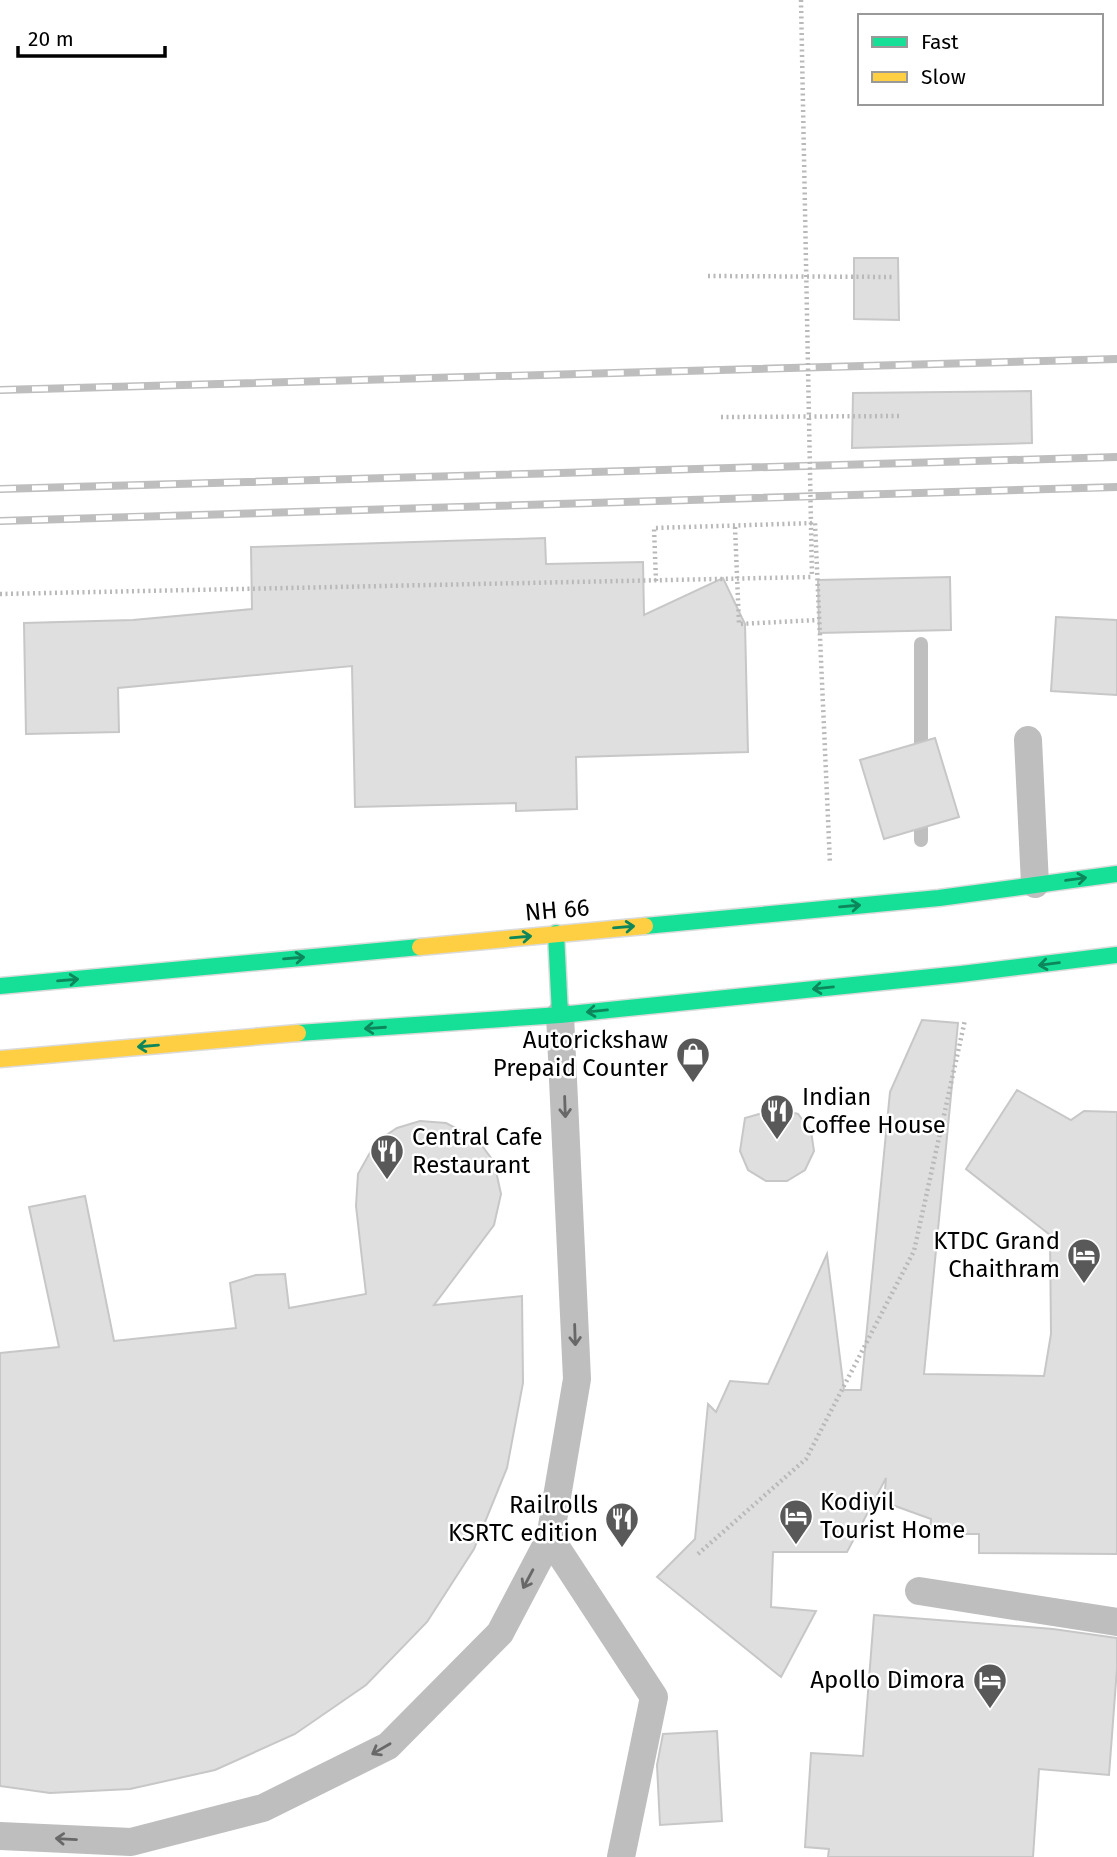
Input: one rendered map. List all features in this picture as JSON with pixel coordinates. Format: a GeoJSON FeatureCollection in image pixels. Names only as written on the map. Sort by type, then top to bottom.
{"type":"FeatureCollection","features":[{"type":"Feature","properties":{"kind":"main road","name":"NH 66"},"geometry":{"type":"LineString","coordinates":[[0,986],[939,898],[1117,874]]}},
{"type":"Feature","properties":{"kind":"main road"},"geometry":{"type":"LineString","coordinates":[[556,933],[560,1015]]}},
{"type":"Feature","properties":{"kind":"main road"},"geometry":{"type":"LineString","coordinates":[[0,1059],[244,1037],[560,1015],[961,975],[1117,955]]}},
{"type":"Feature","properties":{"kind":"lane"},"geometry":{"type":"LineString","coordinates":[[1028,740],[1035,884]]}},
{"type":"Feature","properties":{"kind":"lane"},"geometry":{"type":"LineString","coordinates":[[0,1836],[131,1842],[263,1808],[388,1746],[500,1633],[550,1538],[577,1379],[560,1015]]}},
{"type":"Feature","properties":{"kind":"lane"},"geometry":{"type":"LineString","coordinates":[[550,1538],[654,1697],[621,1857]]}},
{"type":"Feature","properties":{"kind":"lane"},"geometry":{"type":"LineString","coordinates":[[919,1591],[1117,1622]]}},
{"type":"Feature","properties":{"kind":"path"},"geometry":{"type":"LineString","coordinates":[[0,594],[812,577],[801,0]]}},
{"type":"Feature","properties":{"kind":"path"},"geometry":{"type":"LineString","coordinates":[[708,276],[895,277]]}},
{"type":"Feature","properties":{"kind":"path"},"geometry":{"type":"LineString","coordinates":[[721,417],[899,416]]}},
{"type":"Feature","properties":{"kind":"path"},"geometry":{"type":"LineString","coordinates":[[656,581],[654,528],[815,523],[832,907]]}},
{"type":"Feature","properties":{"kind":"path"},"geometry":{"type":"LineString","coordinates":[[735,527],[739,624],[818,620]]}},
{"type":"Feature","properties":{"kind":"path"},"geometry":{"type":"LineString","coordinates":[[698,1554],[806,1460],[914,1251],[967,1007],[961,975]]}},
{"type":"Feature","properties":{"kind":"building"},"geometry":{"type":"Polygon","coordinates":[[[854,258],[898,258],[899,320],[854,319],[854,258]]]}},
{"type":"Feature","properties":{"kind":"building"},"geometry":{"type":"Polygon","coordinates":[[[1031,391],[1032,443],[852,448],[853,393],[1031,391]]]}},
{"type":"Feature","properties":{"kind":"building"},"geometry":{"type":"Polygon","coordinates":[[[545,538],[546,564],[643,562],[644,615],[723,578],[745,624],[748,752],[576,757],[577,809],[516,811],[516,803],[355,807],[352,666],[118,688],[119,732],[26,734],[24,623],[133,620],[252,609],[251,547],[545,538]]]}},
{"type":"Feature","properties":{"kind":"building"},"geometry":{"type":"Polygon","coordinates":[[[950,577],[951,630],[819,633],[818,580],[950,577]]]}},
{"type":"Feature","properties":{"kind":"building"},"geometry":{"type":"Polygon","coordinates":[[[1056,617],[1117,620],[1117,695],[1051,691],[1056,617]]]}},
{"type":"Feature","properties":{"kind":"building"},"geometry":{"type":"Polygon","coordinates":[[[935,738],[959,817],[884,839],[860,760],[935,738]]]}},
{"type":"Feature","properties":{"kind":"building"},"geometry":{"type":"Polygon","coordinates":[[[922,1020],[958,1023],[924,1374],[1044,1376],[1051,1334],[1050,1235],[966,1169],[1017,1090],[1071,1120],[1084,1111],[1117,1112],[1117,1554],[979,1553],[979,1534],[930,1534],[931,1519],[884,1502],[886,1478],[847,1552],[773,1552],[771,1607],[816,1611],[781,1677],[657,1577],[695,1539],[708,1404],[716,1412],[730,1381],[768,1384],[827,1254],[844,1390],[861,1390],[890,1092],[922,1020]]]}},
{"type":"Feature","properties":{"kind":"building","name":"Indian Coffee House"},"geometry":{"type":"Polygon","coordinates":[[[777,1109],[798,1114],[811,1131],[814,1151],[805,1170],[787,1181],[766,1181],[748,1170],[740,1151],[745,1118],[777,1109]]]}},
{"type":"Feature","properties":{"kind":"building"},"geometry":{"type":"Polygon","coordinates":[[[420,1121],[446,1123],[477,1139],[494,1162],[501,1194],[494,1225],[434,1305],[522,1296],[523,1383],[507,1468],[474,1549],[427,1622],[366,1685],[295,1734],[215,1770],[130,1789],[50,1793],[0,1786],[0,1353],[59,1347],[29,1207],[85,1196],[114,1341],[236,1328],[230,1283],[256,1275],[285,1274],[289,1308],[366,1294],[356,1206],[358,1174],[376,1142],[397,1128],[420,1121]]]}},
{"type":"Feature","properties":{"kind":"building","name":"Apollo Dimora"},"geometry":{"type":"Polygon","coordinates":[[[874,1615],[1053,1629],[1117,1638],[1109,1775],[1039,1769],[1033,1857],[828,1857],[829,1849],[805,1847],[811,1753],[863,1756],[874,1615]]]}},
{"type":"Feature","properties":{"kind":"building"},"geometry":{"type":"Polygon","coordinates":[[[717,1731],[722,1821],[660,1825],[657,1765],[663,1734],[717,1731]]]}},
{"type":"Feature","properties":{"kind":"waterway"},"geometry":{"type":"LineString","coordinates":[[921,644],[921,761]]}},
{"type":"Feature","properties":{"kind":"waterway"},"geometry":{"type":"LineString","coordinates":[[921,810],[921,840]]}},
{"type":"Feature","properties":{"kind":"railway"},"geometry":{"type":"LineString","coordinates":[[0,390],[1117,359]]}},
{"type":"Feature","properties":{"kind":"railway"},"geometry":{"type":"LineString","coordinates":[[0,489],[1117,457]]}},
{"type":"Feature","properties":{"kind":"railway"},"geometry":{"type":"LineString","coordinates":[[0,521],[1117,487]]}},
{"type":"Feature","properties":{"kind":"traffic: fast"},"geometry":{"type":"LineString","coordinates":[[645,926],[939,898],[1117,874]]}},
{"type":"Feature","properties":{"kind":"traffic: fast"},"geometry":{"type":"LineString","coordinates":[[556,933],[560,1015]]}},
{"type":"Feature","properties":{"kind":"traffic: fast"},"geometry":{"type":"LineString","coordinates":[[0,986],[420,947]]}},
{"type":"Feature","properties":{"kind":"traffic: fast"},"geometry":{"type":"LineString","coordinates":[[298,1033],[560,1015],[961,974],[1117,955]]}},
{"type":"Feature","properties":{"kind":"traffic: slow"},"geometry":{"type":"LineString","coordinates":[[420,947],[645,926]]}},
{"type":"Feature","properties":{"kind":"traffic: slow"},"geometry":{"type":"LineString","coordinates":[[0,1059],[298,1033]]}},
{"type":"Feature","properties":{"kind":"place","name":"Autorickshaw Prepaid Counter"},"geometry":{"type":"Point","coordinates":[693,1084]}},
{"type":"Feature","properties":{"kind":"place","name":"Indian Coffee House"},"geometry":{"type":"Point","coordinates":[777,1141]}},
{"type":"Feature","properties":{"kind":"place","name":"Central Cafe Restaurant"},"geometry":{"type":"Point","coordinates":[387,1181]}},
{"type":"Feature","properties":{"kind":"place","name":"KTDC Grand Chaithram"},"geometry":{"type":"Point","coordinates":[1084,1285]}},
{"type":"Feature","properties":{"kind":"place","name":"Kodiyil Tourist Home"},"geometry":{"type":"Point","coordinates":[796,1546]}},
{"type":"Feature","properties":{"kind":"place","name":"Railrolls KSRTC edition"},"geometry":{"type":"Point","coordinates":[622,1549]}},
{"type":"Feature","properties":{"kind":"place","name":"Apollo Dimora"},"geometry":{"type":"Point","coordinates":[990,1710]}}]}
